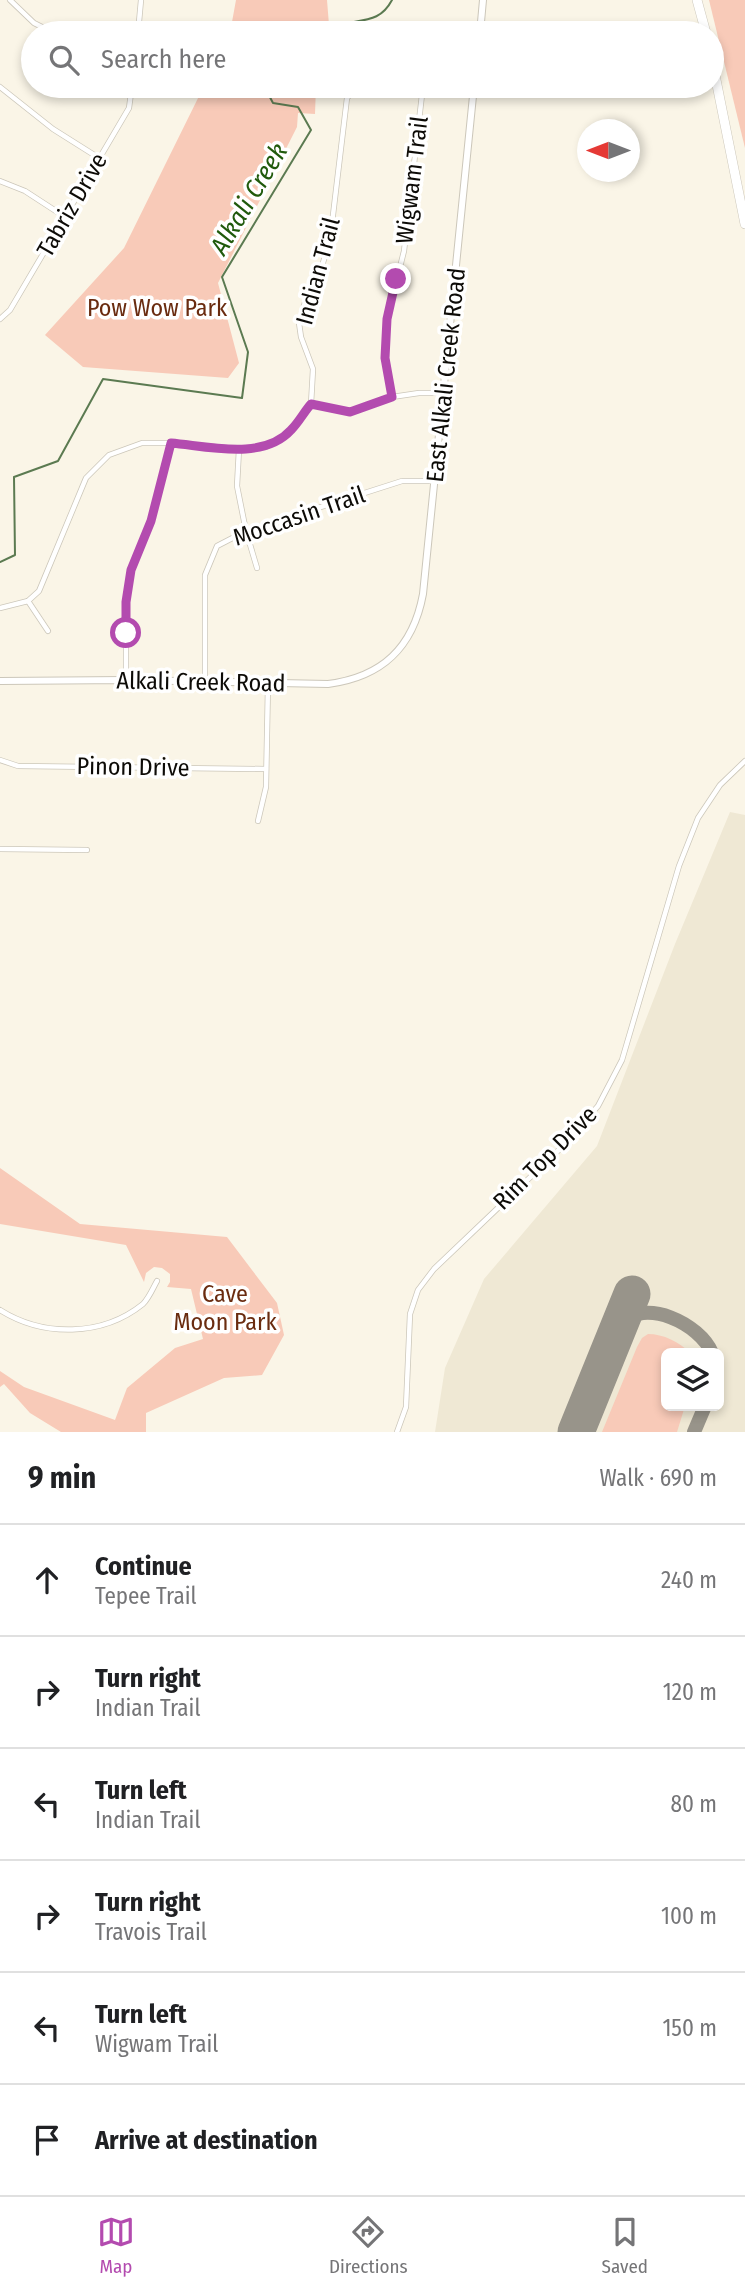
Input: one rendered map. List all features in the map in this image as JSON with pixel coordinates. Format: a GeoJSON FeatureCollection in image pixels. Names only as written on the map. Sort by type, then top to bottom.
{"type":"FeatureCollection","features":[{"type":"Feature","properties":{"kind":"highway"},"geometry":{"type":"LineString","coordinates":[[696,0],[702,21]]}},
{"type":"Feature","properties":{"kind":"highway"},"geometry":{"type":"LineString","coordinates":[[720,98],[745,223]]}},
{"type":"Feature","properties":{"kind":"street"},"geometry":{"type":"LineString","coordinates":[[10,0],[32,21]]}},
{"type":"Feature","properties":{"kind":"street"},"geometry":{"type":"LineString","coordinates":[[139,21],[141,0]]}},
{"type":"Feature","properties":{"kind":"street"},"geometry":{"type":"LineString","coordinates":[[481,21],[483,0]]}},
{"type":"Feature","properties":{"kind":"street"},"geometry":{"type":"LineString","coordinates":[[0,87],[53,129],[99,159]]}},
{"type":"Feature","properties":{"kind":"street","name":"Tabriz Drive"},"geometry":{"type":"LineString","coordinates":[[0,319],[10,310],[65,217],[129,108],[130,98]]}},
{"type":"Feature","properties":{"kind":"street","name":"Indian Trail"},"geometry":{"type":"LineString","coordinates":[[311,404],[313,369],[301,337],[299,323],[305,302],[317,282],[330,240],[347,98]]}},
{"type":"Feature","properties":{"kind":"street","name":"Wigwam Trail"},"geometry":{"type":"LineString","coordinates":[[392,397],[385,358],[387,319],[404,251],[422,98]]}},
{"type":"Feature","properties":{"kind":"street","name":"East Alkali Creek Road"},"geometry":{"type":"LineString","coordinates":[[394,656],[407,639],[420,614],[445,393],[472,98]]}},
{"type":"Feature","properties":{"kind":"street"},"geometry":{"type":"LineString","coordinates":[[0,181],[25,191],[65,217]]}},
{"type":"Feature","properties":{"kind":"street"},"geometry":{"type":"LineString","coordinates":[[0,608],[28,601],[39,591],[86,478],[110,455],[142,443],[239,449],[266,447],[290,432],[311,404],[350,412],[392,397],[445,393]]}},
{"type":"Feature","properties":{"kind":"street"},"geometry":{"type":"LineString","coordinates":[[126,680],[126,602],[131,570],[151,521],[171,443]]}},
{"type":"Feature","properties":{"kind":"street"},"geometry":{"type":"LineString","coordinates":[[239,449],[237,486],[257,568]]}},
{"type":"Feature","properties":{"kind":"street","name":"Moccasin Trail"},"geometry":{"type":"LineString","coordinates":[[205,682],[205,575],[217,546],[246,531],[402,481],[435,481]]}},
{"type":"Feature","properties":{"kind":"street"},"geometry":{"type":"LineString","coordinates":[[28,601],[48,631]]}},
{"type":"Feature","properties":{"kind":"street","name":"Alkali Creek Road"},"geometry":{"type":"LineString","coordinates":[[0,681],[126,680],[328,684],[348,682],[366,676],[394,656]]}},
{"type":"Feature","properties":{"kind":"street"},"geometry":{"type":"LineString","coordinates":[[258,821],[266,787],[268,684]]}},
{"type":"Feature","properties":{"kind":"street","name":"Pinon Drive"},"geometry":{"type":"LineString","coordinates":[[0,760],[18,766],[266,769]]}},
{"type":"Feature","properties":{"kind":"street","name":"Rim Top Drive"},"geometry":{"type":"LineString","coordinates":[[397,1432],[406,1407],[410,1314],[418,1290],[434,1269],[564,1145],[598,1106],[622,1060],[679,866],[698,818],[720,785],[745,761]]}},
{"type":"Feature","properties":{"kind":"street"},"geometry":{"type":"LineString","coordinates":[[0,849],[87,850]]}},
{"type":"Feature","properties":{"kind":"street"},"geometry":{"type":"LineString","coordinates":[[0,1310],[22,1323],[44,1328],[71,1330],[97,1326],[117,1319],[145,1302],[158,1281]]}},
{"type":"Feature","properties":{"kind":"shaded area"},"geometry":{"type":"Polygon","coordinates":[[[730,812],[745,815],[745,1432],[435,1432],[445,1368],[484,1279],[597,1146],[675,944],[730,812]]]}},
{"type":"Feature","properties":{"kind":"green space"},"geometry":{"type":"Polygon","coordinates":[[[236,0],[327,0],[329,21],[232,21],[236,0]]]}},
{"type":"Feature","properties":{"kind":"green space"},"geometry":{"type":"Polygon","coordinates":[[[709,0],[745,0],[745,148],[724,62],[724,21],[714,21],[709,0]]]}},
{"type":"Feature","properties":{"kind":"green space","name":"Pow Wow Park"},"geometry":{"type":"Polygon","coordinates":[[[198,98],[316,98],[315,114],[298,113],[297,127],[218,283],[239,363],[228,378],[83,367],[45,335],[124,248],[198,98]]]}},
{"type":"Feature","properties":{"kind":"green space","name":"Cave Moon Park"},"geometry":{"type":"Polygon","coordinates":[[[0,1168],[80,1224],[227,1237],[277,1303],[284,1335],[262,1375],[224,1378],[146,1413],[146,1432],[61,1432],[30,1413],[4,1384],[0,1387],[0,1371],[24,1387],[115,1420],[127,1388],[175,1348],[203,1339],[191,1289],[167,1287],[170,1274],[162,1268],[154,1267],[146,1273],[144,1282],[126,1245],[0,1224],[0,1168]]]}},
{"type":"Feature","properties":{"kind":"green space"},"geometry":{"type":"Polygon","coordinates":[[[648,1334],[659,1335],[684,1348],[661,1348],[661,1411],[683,1411],[677,1432],[602,1432],[637,1347],[648,1334]]]}},
{"type":"Feature","properties":{"kind":"waterway","name":"Alkali Creek"},"geometry":{"type":"LineString","coordinates":[[361,21],[385,10],[392,0]]}},
{"type":"Feature","properties":{"kind":"waterway","name":"Alkali Creek"},"geometry":{"type":"LineString","coordinates":[[0,562],[15,555],[14,477],[58,461],[103,379],[242,398],[248,352],[222,277],[311,130],[298,107],[273,103],[270,98]]}},
{"type":"Feature","properties":{"kind":"taxiway"},"geometry":{"type":"LineString","coordinates":[[620,1324],[631,1316],[657,1314],[684,1324],[696,1332],[709,1348]]}},
{"type":"Feature","properties":{"kind":"taxiway"},"geometry":{"type":"LineString","coordinates":[[694,1432],[703,1411]]}},
{"type":"Feature","properties":{"kind":"runway"},"geometry":{"type":"LineString","coordinates":[[576,1432],[632,1294]]}},
{"type":"Feature","properties":{"kind":"route"},"geometry":{"type":"LineString","coordinates":[[126,633],[126,602],[131,570],[151,521],[171,443],[239,449],[266,447],[290,432],[311,404],[350,412],[392,397],[385,358],[387,319],[396,279]]}}]}
